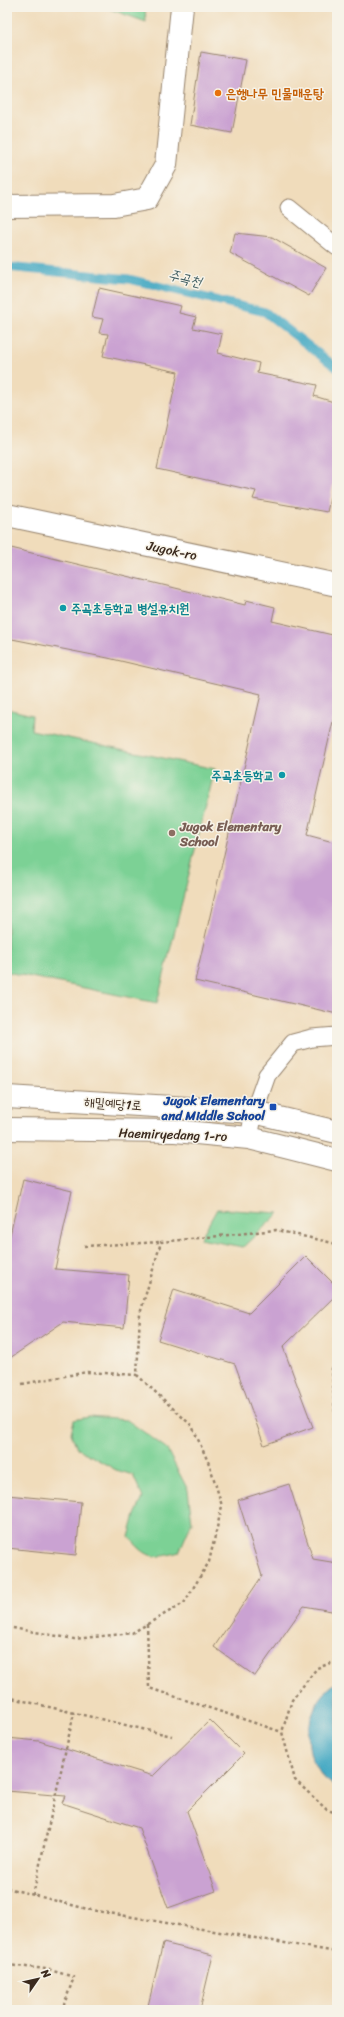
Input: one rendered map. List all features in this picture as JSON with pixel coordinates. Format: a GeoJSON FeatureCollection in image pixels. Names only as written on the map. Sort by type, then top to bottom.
{"type":"FeatureCollection","features":[{"type":"Feature","properties":{"kind":"street"},"geometry":{"type":"LineString","coordinates":[[7,206],[114,205],[147,199],[166,165],[182,7]]}},
{"type":"Feature","properties":{"kind":"street","name":"Jugok-ro"},"geometry":{"type":"LineString","coordinates":[[7,515],[337,585]]}},
{"type":"Feature","properties":{"kind":"street","name":"해밀예당1로"},"geometry":{"type":"LineString","coordinates":[[7,1097],[254,1112],[337,1132]]}},
{"type":"Feature","properties":{"kind":"street","name":"Haemiryedang 1-ro"},"geometry":{"type":"LineString","coordinates":[[7,1129],[175,1131],[249,1138],[337,1160]]}},
{"type":"Feature","properties":{"kind":"lane"},"geometry":{"type":"LineString","coordinates":[[289,208],[337,248]]}},
{"type":"Feature","properties":{"kind":"lane"},"geometry":{"type":"LineString","coordinates":[[249,1138],[254,1112],[267,1075],[293,1043],[312,1038],[337,1036]]}},
{"type":"Feature","properties":{"kind":"path"},"geometry":{"type":"LineString","coordinates":[[84,1246],[161,1242],[276,1230],[337,1244]]}},
{"type":"Feature","properties":{"kind":"path"},"geometry":{"type":"LineString","coordinates":[[137,1375],[140,1314],[161,1242]]}},
{"type":"Feature","properties":{"kind":"path"},"geometry":{"type":"LineString","coordinates":[[337,1356],[332,1369],[335,1412],[337,1417]]}},
{"type":"Feature","properties":{"kind":"path"},"geometry":{"type":"LineString","coordinates":[[7,1628],[74,1639],[132,1633],[184,1603],[209,1562],[222,1506],[210,1466],[192,1426],[137,1375],[87,1372],[22,1384]]}},
{"type":"Feature","properties":{"kind":"path"},"geometry":{"type":"LineString","coordinates":[[147,1624],[149,1688],[282,1732]]}},
{"type":"Feature","properties":{"kind":"path"},"geometry":{"type":"LineString","coordinates":[[337,1662],[317,1668],[292,1700],[282,1732],[295,1780],[327,1810],[337,1813]]}},
{"type":"Feature","properties":{"kind":"path"},"geometry":{"type":"LineString","coordinates":[[7,1697],[172,1736]]}},
{"type":"Feature","properties":{"kind":"path"},"geometry":{"type":"LineString","coordinates":[[33,1895],[74,1713]]}},
{"type":"Feature","properties":{"kind":"path"},"geometry":{"type":"LineString","coordinates":[[7,1888],[91,1910],[337,1952]]}},
{"type":"Feature","properties":{"kind":"path"},"geometry":{"type":"LineString","coordinates":[[7,1965],[46,1969],[74,1977],[62,2010]]}},
{"type":"Feature","properties":{"kind":"green space"},"geometry":{"type":"Polygon","coordinates":[[[104,7],[145,7],[146,22],[104,7]]]}},
{"type":"Feature","properties":{"kind":"green space"},"geometry":{"type":"Polygon","coordinates":[[[7,709],[32,715],[31,730],[215,769],[157,1003],[7,972],[7,709]]]}},
{"type":"Feature","properties":{"kind":"green space"},"geometry":{"type":"Polygon","coordinates":[[[217,1209],[279,1213],[243,1247],[200,1239],[217,1209]]]}},
{"type":"Feature","properties":{"kind":"green space"},"geometry":{"type":"Polygon","coordinates":[[[89,1417],[127,1420],[166,1448],[188,1490],[192,1522],[179,1552],[163,1556],[151,1555],[141,1549],[129,1537],[135,1515],[143,1498],[133,1475],[116,1470],[77,1448],[71,1433],[74,1420],[89,1417]]]}},
{"type":"Feature","properties":{"kind":"water"},"geometry":{"type":"Polygon","coordinates":[[[337,1682],[337,1787],[324,1777],[315,1765],[310,1751],[308,1735],[316,1705],[325,1692],[337,1682]]]}},
{"type":"Feature","properties":{"kind":"building","name":"은행나무 민물매운탕"},"geometry":{"type":"Polygon","coordinates":[[[201,52],[246,60],[232,133],[190,125],[201,52]]]}},
{"type":"Feature","properties":{"kind":"building"},"geometry":{"type":"Polygon","coordinates":[[[235,233],[272,237],[326,268],[309,296],[230,253],[235,233]]]}},
{"type":"Feature","properties":{"kind":"building"},"geometry":{"type":"Polygon","coordinates":[[[99,288],[181,306],[179,313],[196,317],[193,328],[222,334],[218,353],[259,363],[257,373],[317,385],[314,396],[337,403],[337,468],[327,512],[253,499],[256,491],[157,469],[178,372],[103,356],[108,334],[99,333],[103,319],[92,317],[99,288]]]}},
{"type":"Feature","properties":{"kind":"building","name":"주곡초등학교"},"geometry":{"type":"Polygon","coordinates":[[[7,547],[245,605],[246,600],[275,607],[272,621],[337,636],[337,717],[334,717],[307,835],[337,843],[337,1014],[195,981],[261,694],[108,658],[7,638],[7,547]]]}},
{"type":"Feature","properties":{"kind":"building"},"geometry":{"type":"Polygon","coordinates":[[[23,1179],[72,1191],[55,1269],[129,1275],[124,1328],[63,1322],[7,1360],[7,1248],[23,1179]]]}},
{"type":"Feature","properties":{"kind":"building"},"geometry":{"type":"Polygon","coordinates":[[[306,1256],[337,1287],[337,1294],[283,1347],[313,1427],[264,1445],[235,1364],[158,1340],[174,1289],[249,1313],[306,1256]]]}},
{"type":"Feature","properties":{"kind":"building"},"geometry":{"type":"Polygon","coordinates":[[[289,1484],[313,1559],[337,1563],[337,1612],[304,1606],[255,1676],[214,1647],[262,1576],[238,1500],[289,1484]]]}},
{"type":"Feature","properties":{"kind":"building"},"geometry":{"type":"Polygon","coordinates":[[[7,1495],[81,1502],[76,1555],[7,1548],[7,1495]]]}},
{"type":"Feature","properties":{"kind":"building"},"geometry":{"type":"Polygon","coordinates":[[[210,1720],[244,1754],[187,1811],[216,1891],[168,1908],[139,1828],[62,1803],[65,1796],[7,1791],[7,1738],[39,1741],[153,1776],[210,1720]]]}},
{"type":"Feature","properties":{"kind":"building"},"geometry":{"type":"Polygon","coordinates":[[[163,1943],[213,1955],[200,2010],[147,2010],[163,1943]]]}},
{"type":"Feature","properties":{"kind":"waterway","name":"주곡천"},"geometry":{"type":"LineString","coordinates":[[7,267],[129,279],[265,312],[337,368]]}},
{"type":"Feature","properties":{"kind":"place","name":"은행나무 민물매운탕"},"geometry":{"type":"Point","coordinates":[218,93]}},
{"type":"Feature","properties":{"kind":"place","name":"주곡초등학교 병설유치원"},"geometry":{"type":"Point","coordinates":[63,608]}},
{"type":"Feature","properties":{"kind":"place","name":"주곡초등학교"},"geometry":{"type":"Point","coordinates":[282,775]}},
{"type":"Feature","properties":{"kind":"place","name":"Jugok Elementary School"},"geometry":{"type":"Point","coordinates":[172,833]}},
{"type":"Feature","properties":{"kind":"place","name":"Jugok Elementary and Middle School"},"geometry":{"type":"Point","coordinates":[273,1107]}}]}
